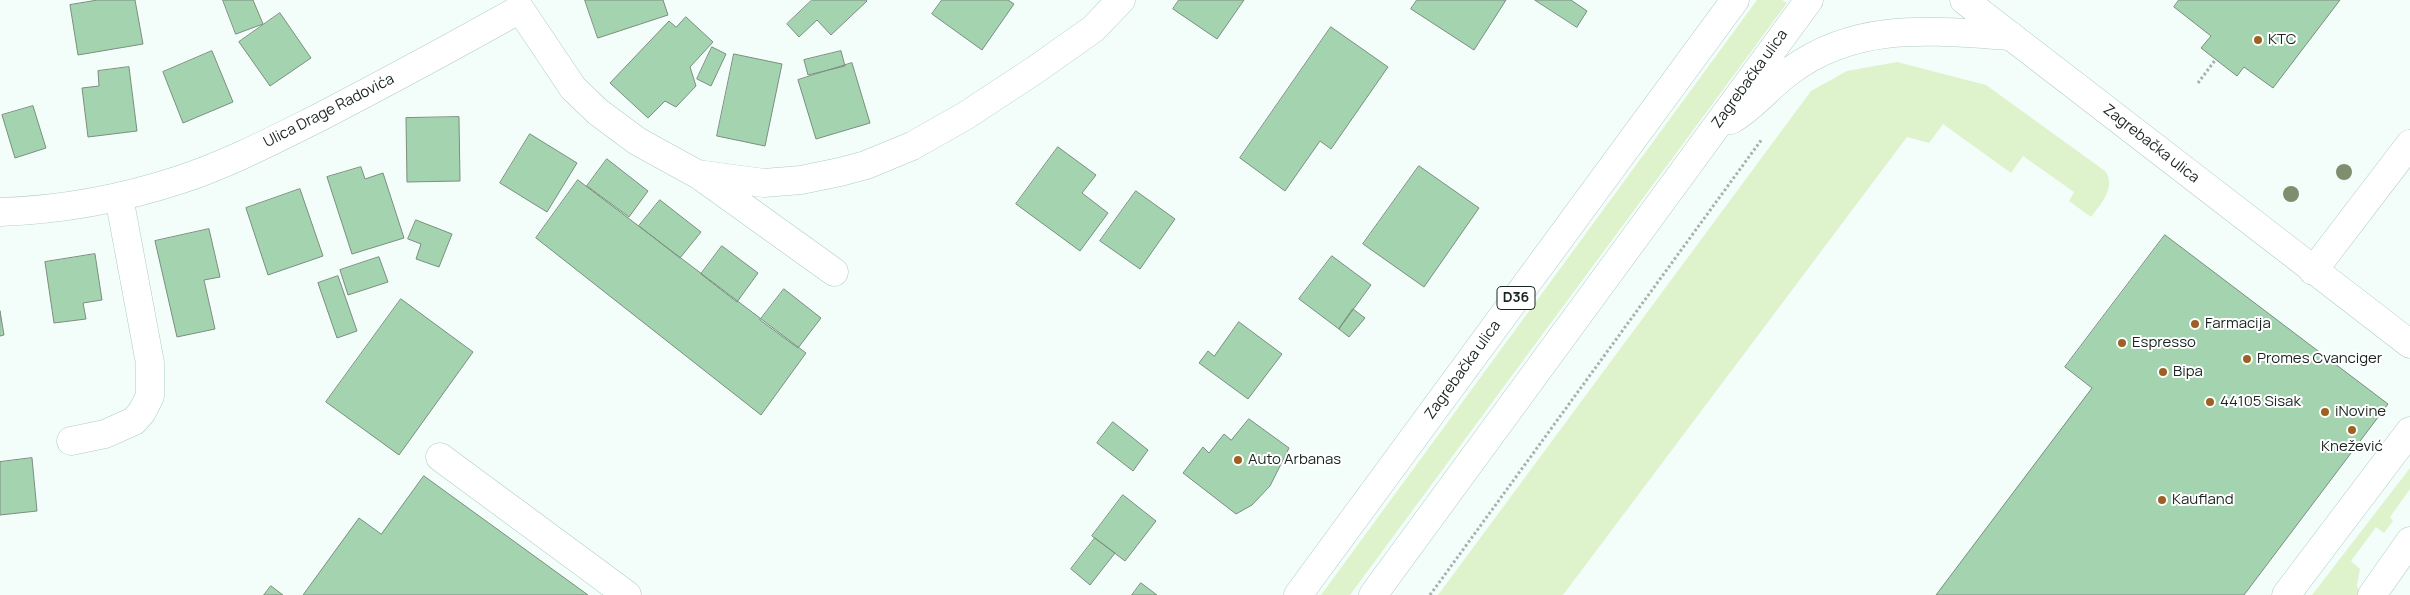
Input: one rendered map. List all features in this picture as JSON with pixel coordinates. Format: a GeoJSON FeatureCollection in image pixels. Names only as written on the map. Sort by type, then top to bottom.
{"type":"FeatureCollection","features":[{"type":"Feature","properties":{"kind":"street"},"geometry":{"type":"LineString","coordinates":[[697,174],[764,183],[801,180],[840,172],[875,161],[912,146],[965,116],[1093,29],[1121,0]]}},
{"type":"Feature","properties":{"kind":"street","name":"Zagrebačka ulica"},"geometry":{"type":"LineString","coordinates":[[1298,595],[1735,0]]}},
{"type":"Feature","properties":{"kind":"street","name":"Zagrebačka ulica"},"geometry":{"type":"LineString","coordinates":[[1373,595],[1809,0]]}},
{"type":"Feature","properties":{"kind":"street","name":"Zagrebačka ulica"},"geometry":{"type":"LineString","coordinates":[[1964,0],[2410,344]]}},
{"type":"Feature","properties":{"kind":"street"},"geometry":{"type":"LineString","coordinates":[[521,5],[573,88],[598,112],[637,141],[697,174],[834,272]]}},
{"type":"Feature","properties":{"kind":"street","name":"Ulica Drage Radovića"},"geometry":{"type":"LineString","coordinates":[[0,212],[61,207],[119,197],[177,181],[249,152],[361,96],[521,5]]}},
{"type":"Feature","properties":{"kind":"street"},"geometry":{"type":"LineString","coordinates":[[1714,129],[1743,113],[1789,72],[1811,58],[1853,39],[1904,31],[2011,36]]}},
{"type":"Feature","properties":{"kind":"street"},"geometry":{"type":"LineString","coordinates":[[2313,270],[2410,144]]}},
{"type":"Feature","properties":{"kind":"street"},"geometry":{"type":"LineString","coordinates":[[72,441],[104,434],[134,421],[142,412],[150,396],[150,363],[119,197]]}},
{"type":"Feature","properties":{"kind":"street"},"geometry":{"type":"LineString","coordinates":[[2286,595],[2410,431]]}},
{"type":"Feature","properties":{"kind":"street"},"geometry":{"type":"LineString","coordinates":[[440,457],[627,595]]}},
{"type":"Feature","properties":{"kind":"street"},"geometry":{"type":"LineString","coordinates":[[2372,595],[2408,548]]}},
{"type":"Feature","properties":{"kind":"path"},"geometry":{"type":"LineString","coordinates":[[2198,83],[2216,59]]}},
{"type":"Feature","properties":{"kind":"path"},"geometry":{"type":"LineString","coordinates":[[1430,595],[1764,136]]}},
{"type":"Feature","properties":{"kind":"green space"},"geometry":{"type":"Polygon","coordinates":[[[1757,0],[1782,0],[1787,3],[1350,595],[1321,595],[1757,0]]]}},
{"type":"Feature","properties":{"kind":"green space"},"geometry":{"type":"Polygon","coordinates":[[[1897,62],[1986,85],[2105,171],[2109,183],[2108,189],[2099,207],[2091,217],[2069,201],[2074,192],[2023,156],[2011,173],[1943,124],[1929,143],[1907,137],[1563,595],[1438,595],[1811,91],[1847,71],[1897,62]]]}},
{"type":"Feature","properties":{"kind":"green space"},"geometry":{"type":"Polygon","coordinates":[[[2410,468],[2410,489],[2390,517],[2393,521],[2384,533],[2376,527],[2351,561],[2360,569],[2357,585],[2360,595],[2312,595],[2410,468]]]}},
{"type":"Feature","properties":{"kind":"building"},"geometry":{"type":"Polygon","coordinates":[[[98,0],[135,0],[143,44],[78,55],[70,5],[98,0]]]}},
{"type":"Feature","properties":{"kind":"building"},"geometry":{"type":"Polygon","coordinates":[[[223,0],[253,0],[263,24],[236,34],[223,0]]]}},
{"type":"Feature","properties":{"kind":"building"},"geometry":{"type":"Polygon","coordinates":[[[585,0],[663,0],[668,15],[598,38],[585,0]]]}},
{"type":"Feature","properties":{"kind":"building"},"geometry":{"type":"Polygon","coordinates":[[[812,0],[867,1],[831,35],[817,20],[799,37],[787,24],[812,0]]]}},
{"type":"Feature","properties":{"kind":"building"},"geometry":{"type":"Polygon","coordinates":[[[942,0],[1008,0],[1014,4],[982,50],[932,14],[942,0]]]}},
{"type":"Feature","properties":{"kind":"building"},"geometry":{"type":"Polygon","coordinates":[[[1179,0],[1244,0],[1217,39],[1173,9],[1179,0]]]}},
{"type":"Feature","properties":{"kind":"building"},"geometry":{"type":"Polygon","coordinates":[[[1417,0],[1506,0],[1474,50],[1411,9],[1417,0]]]}},
{"type":"Feature","properties":{"kind":"building"},"geometry":{"type":"Polygon","coordinates":[[[1535,0],[1571,0],[1587,11],[1577,27],[1535,0]]]}},
{"type":"Feature","properties":{"kind":"building","name":"KTC"},"geometry":{"type":"Polygon","coordinates":[[[2179,0],[2340,0],[2273,88],[2244,67],[2237,76],[2201,48],[2211,36],[2174,7],[2179,0]]]}},
{"type":"Feature","properties":{"kind":"building"},"geometry":{"type":"Polygon","coordinates":[[[280,13],[311,58],[270,86],[239,42],[280,13]]]}},
{"type":"Feature","properties":{"kind":"building"},"geometry":{"type":"Polygon","coordinates":[[[686,17],[713,42],[690,67],[696,86],[676,107],[665,101],[648,118],[610,83],[669,21],[676,27],[686,17]]]}},
{"type":"Feature","properties":{"kind":"building"},"geometry":{"type":"Polygon","coordinates":[[[1331,27],[1388,67],[1331,149],[1320,141],[1285,191],[1240,158],[1331,27]]]}},
{"type":"Feature","properties":{"kind":"building"},"geometry":{"type":"Polygon","coordinates":[[[712,47],[726,54],[711,86],[697,79],[712,47]]]}},
{"type":"Feature","properties":{"kind":"building"},"geometry":{"type":"Polygon","coordinates":[[[212,51],[233,102],[183,123],[163,72],[212,51]]]}},
{"type":"Feature","properties":{"kind":"building"},"geometry":{"type":"Polygon","coordinates":[[[841,51],[845,66],[808,75],[804,60],[841,51]]]}},
{"type":"Feature","properties":{"kind":"building"},"geometry":{"type":"Polygon","coordinates":[[[734,54],[782,64],[765,146],[717,136],[734,54]]]}},
{"type":"Feature","properties":{"kind":"building"},"geometry":{"type":"Polygon","coordinates":[[[852,63],[870,123],[816,139],[798,80],[852,63]]]}},
{"type":"Feature","properties":{"kind":"building"},"geometry":{"type":"Polygon","coordinates":[[[129,67],[137,131],[88,137],[82,88],[99,86],[98,71],[129,67]]]}},
{"type":"Feature","properties":{"kind":"building"},"geometry":{"type":"Polygon","coordinates":[[[33,106],[46,148],[15,158],[2,115],[33,106]]]}},
{"type":"Feature","properties":{"kind":"building"},"geometry":{"type":"Polygon","coordinates":[[[459,117],[460,181],[407,182],[406,118],[459,117]]]}},
{"type":"Feature","properties":{"kind":"building"},"geometry":{"type":"Polygon","coordinates":[[[530,134],[577,163],[547,212],[500,183],[530,134]]]}},
{"type":"Feature","properties":{"kind":"building"},"geometry":{"type":"Polygon","coordinates":[[[1058,147],[1096,175],[1082,193],[1108,213],[1080,251],[1016,204],[1058,147]]]}},
{"type":"Feature","properties":{"kind":"building"},"geometry":{"type":"Polygon","coordinates":[[[607,159],[648,191],[629,217],[587,186],[607,159]]]}},
{"type":"Feature","properties":{"kind":"building"},"geometry":{"type":"Polygon","coordinates":[[[1419,166],[1479,208],[1424,287],[1363,244],[1419,166]]]}},
{"type":"Feature","properties":{"kind":"building"},"geometry":{"type":"Polygon","coordinates":[[[361,167],[365,179],[383,173],[404,238],[352,254],[327,177],[361,167]]]}},
{"type":"Feature","properties":{"kind":"building"},"geometry":{"type":"Polygon","coordinates":[[[578,180],[806,353],[761,415],[536,238],[578,180]]]}},
{"type":"Feature","properties":{"kind":"building"},"geometry":{"type":"Polygon","coordinates":[[[300,189],[323,256],[268,275],[246,208],[300,189]]]}},
{"type":"Feature","properties":{"kind":"building"},"geometry":{"type":"Polygon","coordinates":[[[1136,191],[1175,219],[1140,269],[1100,241],[1136,191]]]}},
{"type":"Feature","properties":{"kind":"building"},"geometry":{"type":"Polygon","coordinates":[[[660,200],[701,232],[680,258],[639,226],[660,200]]]}},
{"type":"Feature","properties":{"kind":"building"},"geometry":{"type":"Polygon","coordinates":[[[416,220],[452,234],[439,267],[416,259],[421,244],[408,239],[416,220]]]}},
{"type":"Feature","properties":{"kind":"building"},"geometry":{"type":"Polygon","coordinates":[[[209,229],[220,277],[204,280],[215,329],[177,337],[155,241],[209,229]]]}},
{"type":"Feature","properties":{"kind":"building","name":"Kaufland"},"geometry":{"type":"Polygon","coordinates":[[[2165,235],[2388,404],[2244,595],[1936,595],[2092,388],[2065,367],[2165,235]]]}},
{"type":"Feature","properties":{"kind":"building"},"geometry":{"type":"Polygon","coordinates":[[[722,246],[758,273],[737,302],[701,274],[722,246]]]}},
{"type":"Feature","properties":{"kind":"building"},"geometry":{"type":"Polygon","coordinates":[[[95,254],[102,300],[83,303],[86,319],[54,323],[45,262],[95,254]]]}},
{"type":"Feature","properties":{"kind":"building"},"geometry":{"type":"Polygon","coordinates":[[[1332,256],[1371,285],[1339,329],[1299,299],[1332,256]]]}},
{"type":"Feature","properties":{"kind":"building"},"geometry":{"type":"Polygon","coordinates":[[[379,257],[388,282],[348,295],[340,270],[379,257]]]}},
{"type":"Feature","properties":{"kind":"building"},"geometry":{"type":"Polygon","coordinates":[[[338,276],[357,331],[337,338],[318,283],[338,276]]]}},
{"type":"Feature","properties":{"kind":"building"},"geometry":{"type":"Polygon","coordinates":[[[784,289],[821,318],[798,348],[760,320],[784,289]]]}},
{"type":"Feature","properties":{"kind":"building"},"geometry":{"type":"Polygon","coordinates":[[[401,299],[473,352],[399,455],[326,402],[401,299]]]}},
{"type":"Feature","properties":{"kind":"building"},"geometry":{"type":"Polygon","coordinates":[[[1353,309],[1365,318],[1349,337],[1339,329],[1353,309]]]}},
{"type":"Feature","properties":{"kind":"building"},"geometry":{"type":"Polygon","coordinates":[[[0,311],[4,335],[0,336],[0,311]]]}},
{"type":"Feature","properties":{"kind":"building"},"geometry":{"type":"Polygon","coordinates":[[[1239,322],[1282,354],[1248,399],[1199,363],[1208,351],[1214,356],[1239,322]]]}},
{"type":"Feature","properties":{"kind":"building","name":"Auto Arbanas"},"geometry":{"type":"Polygon","coordinates":[[[1249,419],[1289,448],[1270,486],[1252,505],[1236,514],[1183,473],[1203,447],[1209,453],[1224,434],[1231,440],[1249,419]]]}},
{"type":"Feature","properties":{"kind":"building"},"geometry":{"type":"Polygon","coordinates":[[[1113,422],[1148,450],[1133,471],[1097,443],[1113,422]]]}},
{"type":"Feature","properties":{"kind":"building"},"geometry":{"type":"Polygon","coordinates":[[[32,458],[37,511],[0,515],[0,462],[32,458]]]}},
{"type":"Feature","properties":{"kind":"building"},"geometry":{"type":"Polygon","coordinates":[[[424,476],[588,595],[303,595],[359,518],[381,534],[424,476]]]}},
{"type":"Feature","properties":{"kind":"building"},"geometry":{"type":"Polygon","coordinates":[[[1123,495],[1156,521],[1125,561],[1092,536],[1123,495]]]}},
{"type":"Feature","properties":{"kind":"building"},"geometry":{"type":"Polygon","coordinates":[[[1095,538],[1115,553],[1090,585],[1071,569],[1095,538]]]}},
{"type":"Feature","properties":{"kind":"building"},"geometry":{"type":"Polygon","coordinates":[[[1141,583],[1157,595],[1132,595],[1141,583]]]}},
{"type":"Feature","properties":{"kind":"building"},"geometry":{"type":"Polygon","coordinates":[[[271,586],[283,595],[264,595],[271,586]]]}},
{"type":"Feature","properties":{"kind":"place","name":"KTC"},"geometry":{"type":"Point","coordinates":[2258,40]}},
{"type":"Feature","properties":{"kind":"place","name":"Farmacija"},"geometry":{"type":"Point","coordinates":[2195,324]}},
{"type":"Feature","properties":{"kind":"place","name":"Espresso"},"geometry":{"type":"Point","coordinates":[2122,343]}},
{"type":"Feature","properties":{"kind":"place","name":"Promes Cvanciger"},"geometry":{"type":"Point","coordinates":[2247,359]}},
{"type":"Feature","properties":{"kind":"place","name":"Bipa"},"geometry":{"type":"Point","coordinates":[2163,372]}},
{"type":"Feature","properties":{"kind":"place","name":"44105 Sisak"},"geometry":{"type":"Point","coordinates":[2210,402]}},
{"type":"Feature","properties":{"kind":"place","name":"iNovine"},"geometry":{"type":"Point","coordinates":[2325,412]}},
{"type":"Feature","properties":{"kind":"place","name":"Knežević"},"geometry":{"type":"Point","coordinates":[2352,430]}},
{"type":"Feature","properties":{"kind":"place","name":"Auto Arbanas"},"geometry":{"type":"Point","coordinates":[1238,460]}},
{"type":"Feature","properties":{"kind":"place","name":"Kaufland"},"geometry":{"type":"Point","coordinates":[2162,500]}}]}
